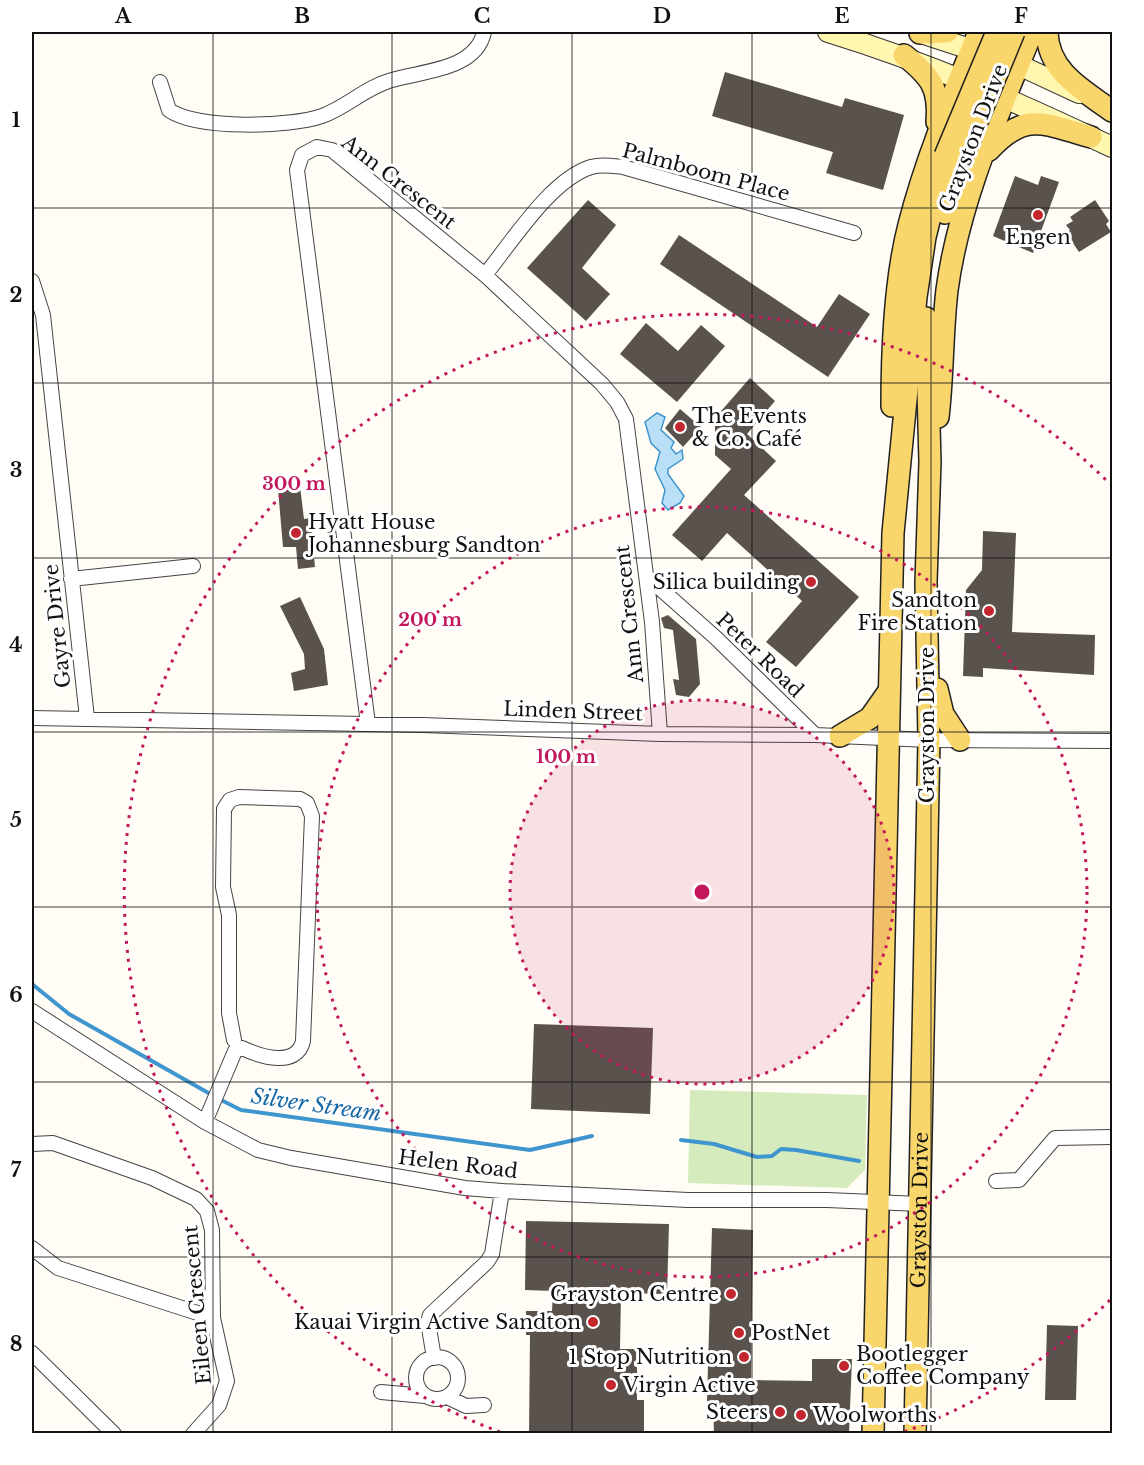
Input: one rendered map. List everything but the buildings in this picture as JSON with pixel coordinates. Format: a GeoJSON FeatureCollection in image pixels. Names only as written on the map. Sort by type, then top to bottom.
{"type":"FeatureCollection","features":[{"type":"Feature","properties":{"kind":"main road"},"geometry":{"type":"LineString","coordinates":[[828,32],[904,55],[959,77],[1113,147]]}},
{"type":"Feature","properties":{"kind":"main road"},"geometry":{"type":"LineString","coordinates":[[917,32],[947,32]]}},
{"type":"Feature","properties":{"kind":"main road"},"geometry":{"type":"LineString","coordinates":[[917,32],[975,40],[1019,65],[1068,87],[1113,112]]}},
{"type":"Feature","properties":{"kind":"main road","name":"Grayston Drive"},"geometry":{"type":"LineString","coordinates":[[915,1434],[929,740],[926,582],[930,462],[917,366],[926,237],[945,156],[997,32]]}},
{"type":"Feature","properties":{"kind":"main road","name":"Grayston Drive"},"geometry":{"type":"LineString","coordinates":[[873,1434],[893,533],[917,366],[941,226],[961,160],[1014,32]]}},
{"type":"Feature","properties":{"kind":"main road"},"geometry":{"type":"LineString","coordinates":[[930,462],[942,383],[947,290],[961,227],[981,158],[1032,32]]}},
{"type":"Feature","properties":{"kind":"main road"},"geometry":{"type":"LineString","coordinates":[[1047,32],[1050,51],[1058,67],[1113,112]]}},
{"type":"Feature","properties":{"kind":"main road"},"geometry":{"type":"LineString","coordinates":[[893,533],[894,335],[908,226],[936,134],[975,40]]}},
{"type":"Feature","properties":{"kind":"main road"},"geometry":{"type":"LineString","coordinates":[[904,55],[922,70],[937,94],[936,134]]}},
{"type":"Feature","properties":{"kind":"main road"},"geometry":{"type":"LineString","coordinates":[[981,158],[1010,129],[1025,124],[1044,124],[1091,137]]}},
{"type":"Feature","properties":{"kind":"main road"},"geometry":{"type":"LineString","coordinates":[[926,582],[935,641],[937,694],[943,714],[960,740]]}},
{"type":"Feature","properties":{"kind":"main road"},"geometry":{"type":"LineString","coordinates":[[840,735],[870,718],[890,690]]}},
{"type":"Feature","properties":{"kind":"street"},"geometry":{"type":"LineString","coordinates":[[160,82],[169,110],[185,118],[239,125],[315,118],[390,80],[450,65],[474,51],[484,32]]}},
{"type":"Feature","properties":{"kind":"street","name":"Ann Crescent"},"geometry":{"type":"LineString","coordinates":[[368,724],[297,170],[299,160],[305,152],[317,147],[332,150],[485,275],[602,384],[617,402],[626,419],[652,622],[660,734]]}},
{"type":"Feature","properties":{"kind":"street","name":"Palmboom Place"},"geometry":{"type":"LineString","coordinates":[[485,275],[558,189],[581,171],[603,165],[623,167],[854,233]]}},
{"type":"Feature","properties":{"kind":"street","name":"Gayre Drive"},"geometry":{"type":"LineString","coordinates":[[32,280],[44,315],[87,718]]}},
{"type":"Feature","properties":{"kind":"street"},"geometry":{"type":"LineString","coordinates":[[71,579],[193,566]]}},
{"type":"Feature","properties":{"kind":"street","name":"Peter Road"},"geometry":{"type":"LineString","coordinates":[[646,576],[815,735]]}},
{"type":"Feature","properties":{"kind":"street"},"geometry":{"type":"LineString","coordinates":[[652,622],[666,607],[677,604]]}},
{"type":"Feature","properties":{"kind":"street","name":"Linden Street"},"geometry":{"type":"LineString","coordinates":[[32,718],[368,724],[660,734],[840,735],[929,740],[1113,741]]}},
{"type":"Feature","properties":{"kind":"street"},"geometry":{"type":"LineString","coordinates":[[205,1122],[237,1046],[229,1013],[229,915],[223,887],[224,809],[230,800],[239,797],[300,799],[307,803],[312,816],[303,1041],[299,1053],[292,1057],[255,1054],[237,1046]]}},
{"type":"Feature","properties":{"kind":"street","name":"Helen Road"},"geometry":{"type":"LineString","coordinates":[[32,1011],[205,1122],[258,1150],[291,1158],[465,1188],[502,1191],[688,1200],[827,1200],[877,1204],[920,1204]]}},
{"type":"Feature","properties":{"kind":"street"},"geometry":{"type":"LineString","coordinates":[[996,1181],[1019,1180],[1055,1138],[1113,1137]]}},
{"type":"Feature","properties":{"kind":"street","name":"Eileen Crescent"},"geometry":{"type":"LineString","coordinates":[[32,1144],[53,1143],[152,1178],[201,1203],[210,1217],[213,1318],[226,1381],[219,1406],[193,1434]]}},
{"type":"Feature","properties":{"kind":"street"},"geometry":{"type":"LineString","coordinates":[[434,1358],[428,1322],[430,1315],[487,1262],[492,1254],[502,1191]]}},
{"type":"Feature","properties":{"kind":"street"},"geometry":{"type":"LineString","coordinates":[[32,1248],[58,1268],[213,1318]]}},
{"type":"Feature","properties":{"kind":"street"},"geometry":{"type":"LineString","coordinates":[[32,1353],[114,1434]]}},
{"type":"Feature","properties":{"kind":"street"},"geometry":{"type":"LineString","coordinates":[[425,1396],[419,1389],[417,1373],[421,1365],[434,1358],[450,1362],[457,1371],[456,1389],[447,1397]]}},
{"type":"Feature","properties":{"kind":"street"},"geometry":{"type":"LineString","coordinates":[[381,1392],[425,1396],[433,1399],[447,1397],[466,1406],[484,1405]]}},
{"type":"Feature","properties":{"kind":"green space"},"geometry":{"type":"Polygon","coordinates":[[[690,1090],[867,1095],[865,1170],[847,1188],[688,1183],[690,1090]]]}},
{"type":"Feature","properties":{"kind":"water"},"geometry":{"type":"Polygon","coordinates":[[[657,413],[665,417],[661,430],[674,442],[671,448],[676,454],[682,450],[683,459],[668,469],[668,474],[684,496],[680,503],[668,510],[662,503],[665,490],[655,469],[660,452],[651,443],[645,422],[657,413]]]}},
{"type":"Feature","properties":{"kind":"waterway","name":"Silver Stream"},"geometry":{"type":"LineString","coordinates":[[32,984],[69,1014],[212,1095]]}},
{"type":"Feature","properties":{"kind":"waterway","name":"Silver Stream"},"geometry":{"type":"LineString","coordinates":[[219,1099],[241,1110],[530,1150],[592,1136]]}},
{"type":"Feature","properties":{"kind":"waterway","name":"Silver Stream"},"geometry":{"type":"LineString","coordinates":[[681,1140],[714,1144],[757,1157],[772,1156],[781,1149],[859,1161]]}},
{"type":"Feature","properties":{"kind":"place","name":"Engen"},"geometry":{"type":"Point","coordinates":[1038,215]}},
{"type":"Feature","properties":{"kind":"place","name":"The Events & Co. Café"},"geometry":{"type":"Point","coordinates":[680,427]}},
{"type":"Feature","properties":{"kind":"place","name":"Hyatt House Johannesburg Sandton"},"geometry":{"type":"Point","coordinates":[296,533]}},
{"type":"Feature","properties":{"kind":"place","name":"Silica building"},"geometry":{"type":"Point","coordinates":[811,582]}},
{"type":"Feature","properties":{"kind":"place","name":"Sandton Fire Station"},"geometry":{"type":"Point","coordinates":[989,611]}},
{"type":"Feature","properties":{"kind":"place","name":"Grayston Centre"},"geometry":{"type":"Point","coordinates":[731,1294]}},
{"type":"Feature","properties":{"kind":"place","name":"Kauai Virgin Active Sandton"},"geometry":{"type":"Point","coordinates":[593,1322]}},
{"type":"Feature","properties":{"kind":"place","name":"PostNet"},"geometry":{"type":"Point","coordinates":[739,1333]}},
{"type":"Feature","properties":{"kind":"place","name":"1 Stop Nutrition"},"geometry":{"type":"Point","coordinates":[744,1357]}},
{"type":"Feature","properties":{"kind":"place","name":"Bootlegger Coffee Company"},"geometry":{"type":"Point","coordinates":[844,1366]}},
{"type":"Feature","properties":{"kind":"place","name":"Virgin Active"},"geometry":{"type":"Point","coordinates":[611,1385]}},
{"type":"Feature","properties":{"kind":"place","name":"Steers"},"geometry":{"type":"Point","coordinates":[780,1412]}},
{"type":"Feature","properties":{"kind":"place","name":"Woolworths"},"geometry":{"type":"Point","coordinates":[801,1415]}}]}
